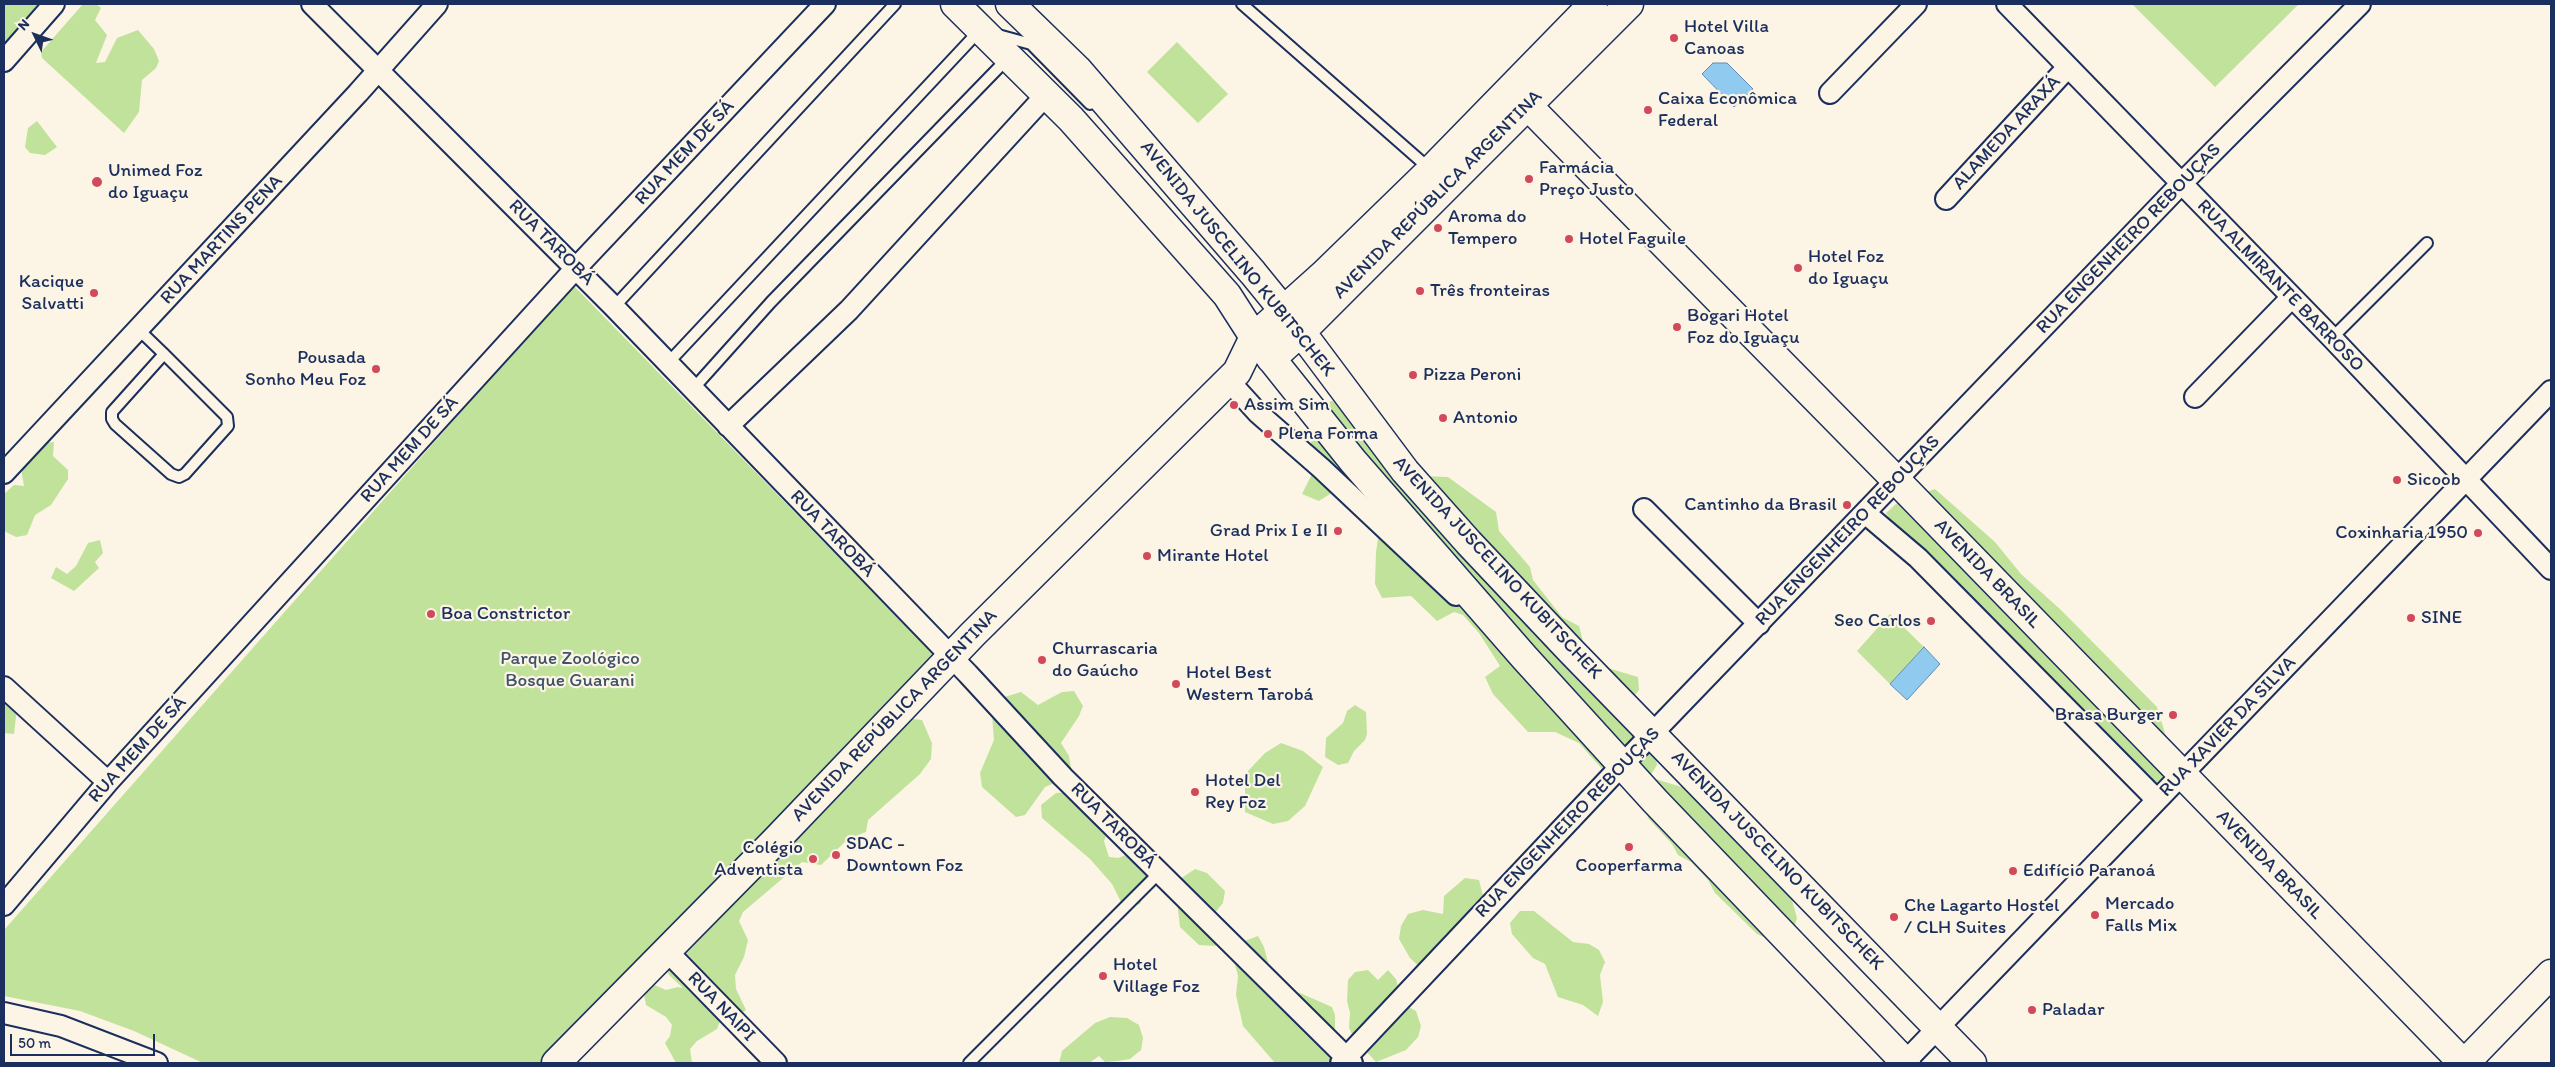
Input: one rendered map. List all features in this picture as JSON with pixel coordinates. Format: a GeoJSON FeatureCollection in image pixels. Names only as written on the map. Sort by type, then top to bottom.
{"type":"FeatureCollection","features":[{"type":"Feature","properties":{"kind":"main road","name":"AVENIDA JUSCELINO KUBITSCHEK"},"geometry":{"type":"LineString","coordinates":[[954,4],[980,29],[1016,50],[1046,95],[1101,152],[1227,295],[1254,337],[1353,461],[1524,657],[1622,765],[1905,1063]]}},
{"type":"Feature","properties":{"kind":"main road","name":"AVENIDA JUSCELINO KUBITSCHEK"},"geometry":{"type":"LineString","coordinates":[[1010,4],[1077,70],[1132,131],[1301,332],[1405,471],[1543,622],[1972,1063]]}},
{"type":"Feature","properties":{"kind":"main road","name":"AVENIDA REPÚBLICA ARGENTINA"},"geometry":{"type":"LineString","coordinates":[[1232,376],[1271,359],[1301,332],[1518,98],[1593,4]]}},
{"type":"Feature","properties":{"kind":"main road","name":"AVENIDA REPÚBLICA ARGENTINA"},"geometry":{"type":"LineString","coordinates":[[556,1063],[951,656],[1232,376],[1254,337],[1284,311],[1431,170],[1629,4]]}},
{"type":"Feature","properties":{"kind":"main road","name":"AVENIDA BRASIL"},"geometry":{"type":"LineString","coordinates":[[1518,98],[1896,480],[2464,1063]]}},
{"type":"Feature","properties":{"kind":"main road"},"geometry":{"type":"LineString","coordinates":[[2464,1063],[2551,974]]}},
{"type":"Feature","properties":{"kind":"street"},"geometry":{"type":"LineString","coordinates":[[4,61],[54,4]]}},
{"type":"Feature","properties":{"kind":"street","name":"RUA TAROBÁ"},"geometry":{"type":"LineString","coordinates":[[312,4],[614,307],[951,656],[1063,777],[1347,1061]]}},
{"type":"Feature","properties":{"kind":"street","name":"RUA MARTINS PENA"},"geometry":{"type":"LineString","coordinates":[[4,473],[437,4]]}},
{"type":"Feature","properties":{"kind":"street","name":"RUA MEM DE SÁ"},"geometry":{"type":"LineString","coordinates":[[4,904],[108,782],[576,268],[825,4]]}},
{"type":"Feature","properties":{"kind":"street"},"geometry":{"type":"LineString","coordinates":[[1830,93],[1916,4]]}},
{"type":"Feature","properties":{"kind":"street","name":"RUA ALMIRANTE BARROSO"},"geometry":{"type":"LineString","coordinates":[[2007,4],[2332,338],[2551,569]]}},
{"type":"Feature","properties":{"kind":"street","name":"RUA ENGENHEIRO REBOUÇAS"},"geometry":{"type":"LineString","coordinates":[[1347,1061],[1622,765],[2181,184],[2360,4]]}},
{"type":"Feature","properties":{"kind":"street","name":"ALAMEDA ARAXÁ"},"geometry":{"type":"LineString","coordinates":[[1946,199],[2068,67]]}},
{"type":"Feature","properties":{"kind":"street"},"geometry":{"type":"LineString","coordinates":[[728,426],[849,310],[1046,95]]}},
{"type":"Feature","properties":{"kind":"street"},"geometry":{"type":"LineString","coordinates":[[2195,397],[2292,297]]}},
{"type":"Feature","properties":{"kind":"street","name":"AVENIDA JUSCELINO KUBITSCHEK"},"geometry":{"type":"LineString","coordinates":[[1232,376],[1258,412],[1524,657]]}},
{"type":"Feature","properties":{"kind":"street","name":"RUA XAVIER DA SILVA"},"geometry":{"type":"LineString","coordinates":[[1905,1063],[2551,391]]}},
{"type":"Feature","properties":{"kind":"street"},"geometry":{"type":"LineString","coordinates":[[1644,509],[1759,624]]}},
{"type":"Feature","properties":{"kind":"street"},"geometry":{"type":"LineString","coordinates":[[1865,513],[1918,558],[2157,800]]}},
{"type":"Feature","properties":{"kind":"street"},"geometry":{"type":"LineString","coordinates":[[4,686],[108,782]]}},
{"type":"Feature","properties":{"kind":"street","name":"RUA NAIPI"},"geometry":{"type":"LineString","coordinates":[[667,950],[776,1063]]}},
{"type":"Feature","properties":{"kind":"street"},"geometry":{"type":"LineString","coordinates":[[4,1013],[61,1026],[157,1063]]}},
{"type":"Feature","properties":{"kind":"lane"},"geometry":{"type":"LineString","coordinates":[[614,307],[895,4]]}},
{"type":"Feature","properties":{"kind":"lane"},"geometry":{"type":"LineString","coordinates":[[1242,4],[1431,170]]}},
{"type":"Feature","properties":{"kind":"lane"},"geometry":{"type":"LineString","coordinates":[[668,363],[980,29]]}},
{"type":"Feature","properties":{"kind":"lane"},"geometry":{"type":"LineString","coordinates":[[693,389],[771,302],[1016,50],[1031,44],[1100,114],[1132,131]]}},
{"type":"Feature","properties":{"kind":"lane"},"geometry":{"type":"LineString","coordinates":[[2332,338],[2427,243]]}},
{"type":"Feature","properties":{"kind":"lane"},"geometry":{"type":"LineString","coordinates":[[138,329],[164,354],[227,417],[228,426],[186,474],[179,477],[171,474],[114,424],[112,419],[112,412],[164,354]]}},
{"type":"Feature","properties":{"kind":"lane"},"geometry":{"type":"LineString","coordinates":[[968,1063],[1160,872]]}},
{"type":"Feature","properties":{"kind":"green space"},"geometry":{"type":"Polygon","coordinates":[[[4,4],[38,4],[33,17],[4,56],[4,4]]]}},
{"type":"Feature","properties":{"kind":"green space"},"geometry":{"type":"Polygon","coordinates":[[[83,4],[96,4],[101,8],[95,20],[107,35],[96,63],[105,62],[117,38],[138,30],[154,49],[159,61],[156,68],[142,80],[139,112],[124,133],[42,58],[41,52],[83,4]]]}},
{"type":"Feature","properties":{"kind":"green space"},"geometry":{"type":"Polygon","coordinates":[[[2132,4],[2299,4],[2215,87],[2132,4]]]}},
{"type":"Feature","properties":{"kind":"green space"},"geometry":{"type":"Polygon","coordinates":[[[1177,42],[1228,94],[1198,123],[1147,72],[1177,42]]]}},
{"type":"Feature","properties":{"kind":"green space"},"geometry":{"type":"Polygon","coordinates":[[[37,121],[57,147],[45,155],[30,153],[25,147],[28,128],[37,121]]]}},
{"type":"Feature","properties":{"kind":"green space","name":"Parque Zoológico Bosque Guarani"},"geometry":{"type":"Polygon","coordinates":[[[573,285],[936,657],[895,717],[922,720],[932,743],[931,759],[920,774],[868,820],[866,832],[848,839],[821,865],[802,862],[743,912],[739,921],[748,940],[744,957],[735,975],[736,989],[746,1010],[731,1021],[719,1023],[717,1029],[697,1041],[690,1049],[692,1063],[676,1063],[665,1043],[670,1036],[672,1025],[666,1017],[646,1005],[644,994],[652,984],[666,990],[678,987],[683,988],[669,975],[661,961],[661,939],[540,1063],[203,1063],[134,1031],[80,1011],[4,996],[4,930],[573,285]]]}},
{"type":"Feature","properties":{"kind":"green space"},"geometry":{"type":"Polygon","coordinates":[[[1331,401],[1351,405],[1421,476],[1448,477],[1496,512],[1499,531],[1530,567],[1533,580],[1562,617],[1579,626],[1584,645],[1594,664],[1638,677],[1639,690],[1629,702],[1654,743],[1657,765],[1650,776],[1633,789],[1611,779],[1579,743],[1555,732],[1528,732],[1493,694],[1485,677],[1500,666],[1479,633],[1463,615],[1454,612],[1437,621],[1411,596],[1382,598],[1375,584],[1376,552],[1380,526],[1338,489],[1319,501],[1302,494],[1314,470],[1310,464],[1313,413],[1331,401]]]}},
{"type":"Feature","properties":{"kind":"green space"},"geometry":{"type":"Polygon","coordinates":[[[54,442],[53,456],[68,470],[68,479],[51,505],[35,515],[27,535],[16,537],[4,531],[4,494],[14,485],[24,486],[20,463],[37,444],[54,442]]]}},
{"type":"Feature","properties":{"kind":"green space"},"geometry":{"type":"Polygon","coordinates":[[[1935,489],[1995,542],[2021,574],[2061,610],[2157,707],[2178,776],[2156,798],[1901,536],[1886,513],[1897,503],[1935,489]]]}},
{"type":"Feature","properties":{"kind":"green space"},"geometry":{"type":"Polygon","coordinates":[[[100,540],[103,553],[95,562],[99,568],[74,591],[51,578],[56,567],[67,574],[76,566],[88,543],[100,540]]]}},
{"type":"Feature","properties":{"kind":"green space"},"geometry":{"type":"Polygon","coordinates":[[[1890,614],[1924,647],[1890,684],[1857,651],[1890,614]]]}},
{"type":"Feature","properties":{"kind":"green space"},"geometry":{"type":"Polygon","coordinates":[[[1074,691],[1083,706],[1079,716],[1061,743],[1069,756],[1071,768],[1059,781],[1045,787],[1025,815],[1016,817],[982,787],[980,773],[994,740],[992,715],[995,700],[1021,692],[1038,705],[1062,692],[1074,691]]]}},
{"type":"Feature","properties":{"kind":"green space"},"geometry":{"type":"Polygon","coordinates":[[[4,701],[17,708],[14,734],[4,733],[4,701]]]}},
{"type":"Feature","properties":{"kind":"green space"},"geometry":{"type":"Polygon","coordinates":[[[1355,705],[1366,712],[1367,734],[1365,740],[1354,751],[1348,763],[1338,765],[1325,757],[1326,738],[1343,723],[1347,711],[1355,705]]]}},
{"type":"Feature","properties":{"kind":"green space"},"geometry":{"type":"Polygon","coordinates":[[[1281,743],[1303,751],[1323,767],[1305,806],[1288,821],[1273,824],[1245,812],[1245,786],[1248,771],[1265,753],[1281,743]]]}},
{"type":"Feature","properties":{"kind":"green space"},"geometry":{"type":"Polygon","coordinates":[[[1655,779],[1692,790],[1790,893],[1797,918],[1791,938],[1775,942],[1757,934],[1715,893],[1708,880],[1691,862],[1678,855],[1672,844],[1648,818],[1642,790],[1655,779]]]}},
{"type":"Feature","properties":{"kind":"green space"},"geometry":{"type":"Polygon","coordinates":[[[1071,792],[1110,826],[1104,841],[1109,857],[1118,858],[1131,853],[1146,873],[1146,890],[1140,904],[1124,908],[1112,884],[1090,859],[1042,818],[1041,805],[1056,793],[1071,792]]]}},
{"type":"Feature","properties":{"kind":"green space"},"geometry":{"type":"Polygon","coordinates":[[[1195,869],[1207,873],[1225,891],[1223,903],[1214,914],[1216,946],[1199,945],[1180,927],[1176,893],[1180,879],[1195,869]]]}},
{"type":"Feature","properties":{"kind":"green space"},"geometry":{"type":"Polygon","coordinates":[[[1465,878],[1479,880],[1484,900],[1454,935],[1445,934],[1448,946],[1422,969],[1410,958],[1399,939],[1401,926],[1408,914],[1423,910],[1443,914],[1444,896],[1465,878]]]}},
{"type":"Feature","properties":{"kind":"green space"},"geometry":{"type":"Polygon","coordinates":[[[1520,911],[1534,911],[1573,942],[1589,944],[1599,950],[1605,962],[1600,975],[1603,1002],[1598,1016],[1583,1005],[1558,997],[1545,964],[1533,958],[1512,934],[1510,923],[1520,911]]]}},
{"type":"Feature","properties":{"kind":"green space"},"geometry":{"type":"Polygon","coordinates":[[[1258,936],[1264,947],[1272,978],[1284,991],[1300,993],[1332,1007],[1335,1015],[1335,1029],[1342,1043],[1333,1063],[1275,1063],[1243,1026],[1236,995],[1238,976],[1234,961],[1235,955],[1242,942],[1258,936]]]}},
{"type":"Feature","properties":{"kind":"green space"},"geometry":{"type":"Polygon","coordinates":[[[1368,970],[1378,980],[1388,970],[1396,979],[1403,1004],[1416,1011],[1421,1026],[1418,1037],[1406,1050],[1376,1062],[1354,1038],[1349,1028],[1348,980],[1355,972],[1368,970]]]}},
{"type":"Feature","properties":{"kind":"green space"},"geometry":{"type":"Polygon","coordinates":[[[1110,1017],[1127,1018],[1139,1025],[1143,1038],[1141,1050],[1130,1059],[1105,1062],[1099,1056],[1089,1063],[1059,1063],[1062,1051],[1095,1023],[1110,1017]]]}},
{"type":"Feature","properties":{"kind":"water"},"geometry":{"type":"Polygon","coordinates":[[[1713,63],[1727,63],[1753,89],[1734,107],[1702,74],[1713,63]]]}},
{"type":"Feature","properties":{"kind":"water"},"geometry":{"type":"Polygon","coordinates":[[[1924,647],[1940,664],[1907,700],[1890,684],[1924,647]]]}},
{"type":"Feature","properties":{"kind":"place","name":"Hotel Villa Canoas"},"geometry":{"type":"Point","coordinates":[1674,38]}},
{"type":"Feature","properties":{"kind":"place","name":"Caixa Econômica Federal"},"geometry":{"type":"Point","coordinates":[1648,110]}},
{"type":"Feature","properties":{"kind":"place","name":"Farmácia Preço Justo"},"geometry":{"type":"Point","coordinates":[1529,179]}},
{"type":"Feature","properties":{"kind":"place","name":"Unimed Foz do Iguaçu"},"geometry":{"type":"Point","coordinates":[97,182]}},
{"type":"Feature","properties":{"kind":"place","name":"Aroma do Tempero"},"geometry":{"type":"Point","coordinates":[1438,228]}},
{"type":"Feature","properties":{"kind":"place","name":"Hotel Faguile"},"geometry":{"type":"Point","coordinates":[1569,239]}},
{"type":"Feature","properties":{"kind":"place","name":"Hotel Foz do Iguaçu"},"geometry":{"type":"Point","coordinates":[1798,268]}},
{"type":"Feature","properties":{"kind":"place","name":"Três fronteiras"},"geometry":{"type":"Point","coordinates":[1420,291]}},
{"type":"Feature","properties":{"kind":"place","name":"Kacique Salvatti"},"geometry":{"type":"Point","coordinates":[94,293]}},
{"type":"Feature","properties":{"kind":"place","name":"Bogari Hotel Foz do Iguaçu"},"geometry":{"type":"Point","coordinates":[1677,327]}},
{"type":"Feature","properties":{"kind":"place","name":"Pousada Sonho Meu Foz"},"geometry":{"type":"Point","coordinates":[376,369]}},
{"type":"Feature","properties":{"kind":"place","name":"Pizza Peroni"},"geometry":{"type":"Point","coordinates":[1413,375]}},
{"type":"Feature","properties":{"kind":"place","name":"Assim Sim"},"geometry":{"type":"Point","coordinates":[1234,405]}},
{"type":"Feature","properties":{"kind":"place","name":"Antonio"},"geometry":{"type":"Point","coordinates":[1443,418]}},
{"type":"Feature","properties":{"kind":"place","name":"Plena Forma"},"geometry":{"type":"Point","coordinates":[1268,434]}},
{"type":"Feature","properties":{"kind":"place","name":"Sicoob"},"geometry":{"type":"Point","coordinates":[2397,480]}},
{"type":"Feature","properties":{"kind":"place","name":"Cantinho da Brasil"},"geometry":{"type":"Point","coordinates":[1847,505]}},
{"type":"Feature","properties":{"kind":"place","name":"Grad Prix I e II"},"geometry":{"type":"Point","coordinates":[1338,531]}},
{"type":"Feature","properties":{"kind":"place","name":"Coxinharia 1950"},"geometry":{"type":"Point","coordinates":[2478,533]}},
{"type":"Feature","properties":{"kind":"place","name":"Mirante Hotel"},"geometry":{"type":"Point","coordinates":[1147,556]}},
{"type":"Feature","properties":{"kind":"place","name":"Boa Constrictor"},"geometry":{"type":"Point","coordinates":[431,614]}},
{"type":"Feature","properties":{"kind":"place","name":"SINE"},"geometry":{"type":"Point","coordinates":[2411,618]}},
{"type":"Feature","properties":{"kind":"place","name":"Seo Carlos"},"geometry":{"type":"Point","coordinates":[1931,621]}},
{"type":"Feature","properties":{"kind":"place","name":"Churrascaria do Gaúcho"},"geometry":{"type":"Point","coordinates":[1042,660]}},
{"type":"Feature","properties":{"kind":"place","name":"Hotel Best Western Tarobá"},"geometry":{"type":"Point","coordinates":[1176,684]}},
{"type":"Feature","properties":{"kind":"place","name":"Brasa Burger"},"geometry":{"type":"Point","coordinates":[2173,715]}},
{"type":"Feature","properties":{"kind":"place","name":"Hotel Del Rey Foz"},"geometry":{"type":"Point","coordinates":[1195,792]}},
{"type":"Feature","properties":{"kind":"place","name":"Cooperfarma"},"geometry":{"type":"Point","coordinates":[1629,847]}},
{"type":"Feature","properties":{"kind":"place","name":"SDAC - Downtown Foz"},"geometry":{"type":"Point","coordinates":[836,855]}},
{"type":"Feature","properties":{"kind":"place","name":"Colégio Adventista"},"geometry":{"type":"Point","coordinates":[813,859]}},
{"type":"Feature","properties":{"kind":"place","name":"Edifício Paranoá"},"geometry":{"type":"Point","coordinates":[2013,871]}},
{"type":"Feature","properties":{"kind":"place","name":"Mercado Falls Mix"},"geometry":{"type":"Point","coordinates":[2095,915]}},
{"type":"Feature","properties":{"kind":"place","name":"Che Lagarto Hostel / CLH Suites"},"geometry":{"type":"Point","coordinates":[1894,917]}},
{"type":"Feature","properties":{"kind":"place","name":"Hotel Village Foz"},"geometry":{"type":"Point","coordinates":[1103,976]}},
{"type":"Feature","properties":{"kind":"place","name":"Paladar"},"geometry":{"type":"Point","coordinates":[2032,1010]}}]}
